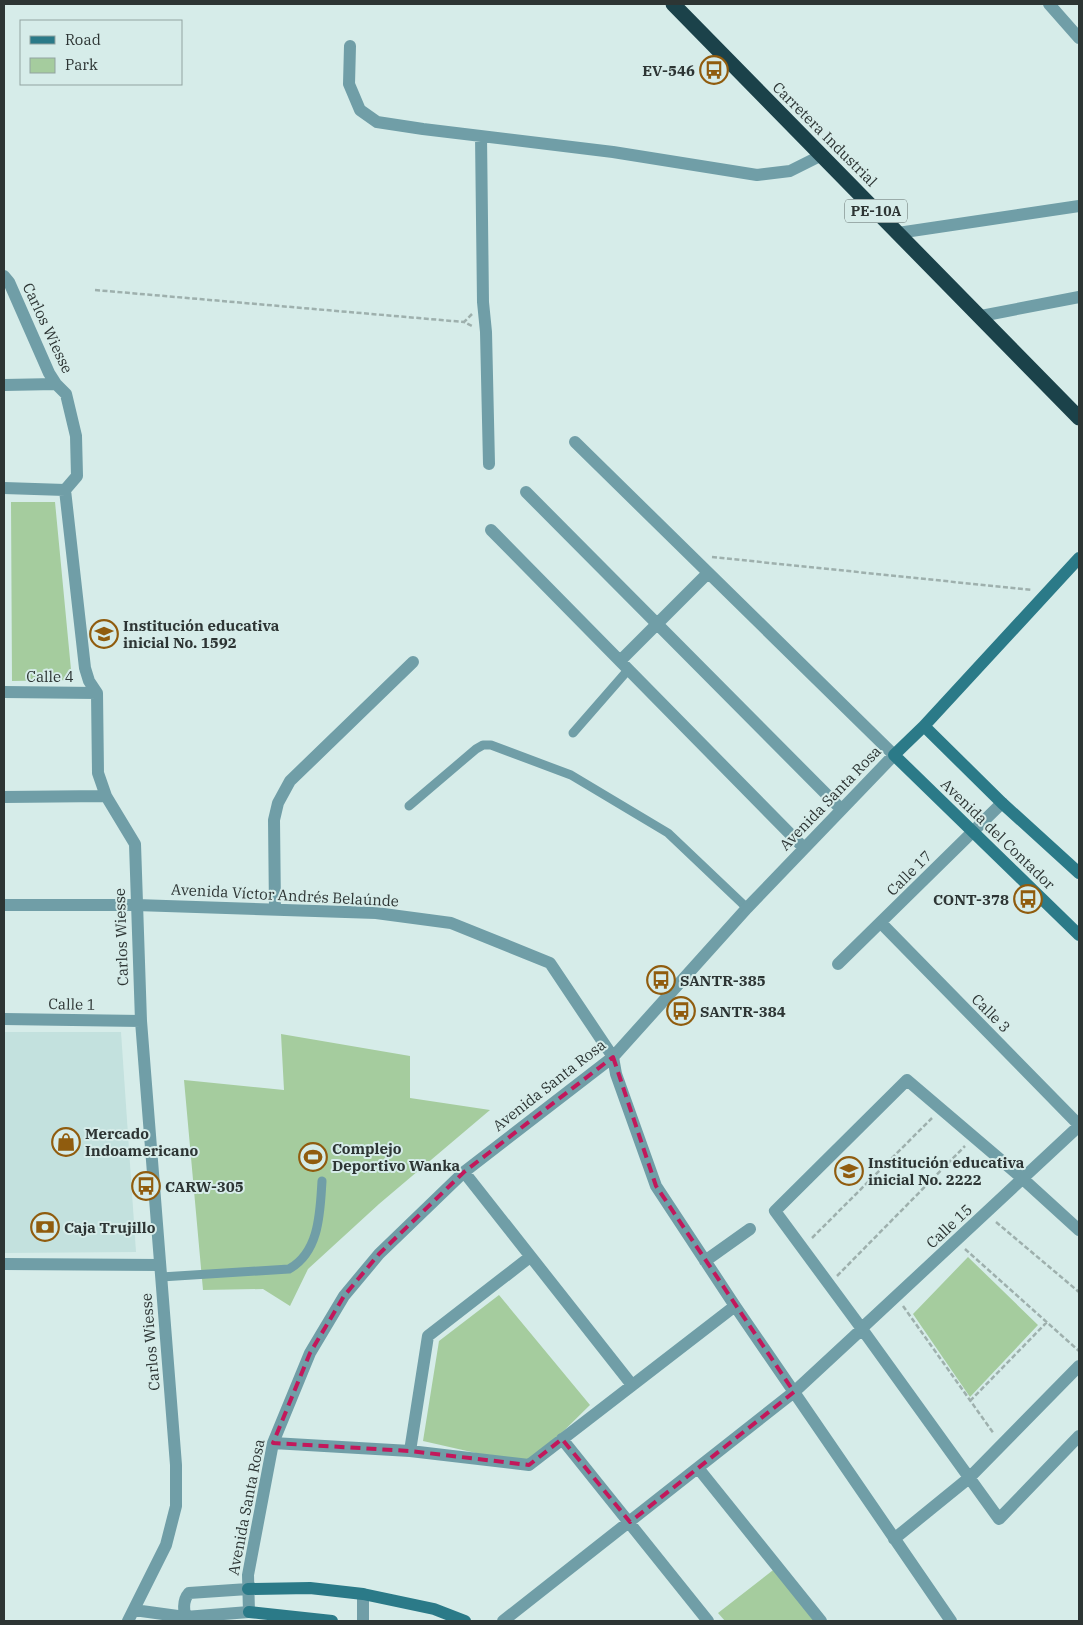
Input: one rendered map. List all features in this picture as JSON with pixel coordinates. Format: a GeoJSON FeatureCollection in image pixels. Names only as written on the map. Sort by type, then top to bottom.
{"type":"FeatureCollection","features":[{"type":"Feature","properties":{"kind":"highway","name":"Carretera Industrial"},"geometry":{"type":"LineString","coordinates":[[672,4],[981,316],[1079,418]]}},
{"type":"Feature","properties":{"kind":"street"},"geometry":{"type":"LineString","coordinates":[[1049,4],[1079,38]]}},
{"type":"Feature","properties":{"kind":"street"},"geometry":{"type":"LineString","coordinates":[[350,46],[349,84],[360,110],[377,122],[613,152],[757,175],[790,171],[822,155]]}},
{"type":"Feature","properties":{"kind":"street"},"geometry":{"type":"LineString","coordinates":[[481,136],[483,302],[486,332],[489,464]]}},
{"type":"Feature","properties":{"kind":"street"},"geometry":{"type":"LineString","coordinates":[[898,233],[1079,206]]}},
{"type":"Feature","properties":{"kind":"street","name":"Carlos Wiesse"},"geometry":{"type":"LineString","coordinates":[[6,280],[56,384],[66,394],[76,436],[77,476],[65,490],[85,668],[89,681],[97,692],[98,773],[106,796],[136,844],[136,905],[141,1021],[176,1465],[176,1506],[166,1545],[131,1616]]}},
{"type":"Feature","properties":{"kind":"street"},"geometry":{"type":"LineString","coordinates":[[981,316],[1079,297]]}},
{"type":"Feature","properties":{"kind":"street"},"geometry":{"type":"LineString","coordinates":[[4,385],[56,384]]}},
{"type":"Feature","properties":{"kind":"street"},"geometry":{"type":"LineString","coordinates":[[575,442],[894,755]]}},
{"type":"Feature","properties":{"kind":"street"},"geometry":{"type":"LineString","coordinates":[[4,488],[65,490]]}},
{"type":"Feature","properties":{"kind":"street"},"geometry":{"type":"LineString","coordinates":[[526,492],[841,809]]}},
{"type":"Feature","properties":{"kind":"street"},"geometry":{"type":"LineString","coordinates":[[490,530],[804,848]]}},
{"type":"Feature","properties":{"kind":"street","name":"Avenida Santa Rosa"},"geometry":{"type":"LineString","coordinates":[[185,1619],[185,1597],[189,1593],[248,1589],[248,1575],[273,1443],[310,1353],[344,1296],[379,1254],[464,1172],[613,1057],[804,848],[924,726],[1079,558]]}},
{"type":"Feature","properties":{"kind":"street"},"geometry":{"type":"LineString","coordinates":[[624,665],[657,624],[708,573]]}},
{"type":"Feature","properties":{"kind":"street"},"geometry":{"type":"LineString","coordinates":[[275,910],[274,820],[278,803],[285,788],[412,662]]}},
{"type":"Feature","properties":{"kind":"street","name":"Calle 4"},"geometry":{"type":"LineString","coordinates":[[4,692],[97,692]]}},
{"type":"Feature","properties":{"kind":"street","name":"Avenida del Contador"},"geometry":{"type":"LineString","coordinates":[[924,726],[1002,804],[1079,873]]}},
{"type":"Feature","properties":{"kind":"street","name":"Avenida del Contador"},"geometry":{"type":"LineString","coordinates":[[894,755],[1079,935]]}},
{"type":"Feature","properties":{"kind":"street"},"geometry":{"type":"LineString","coordinates":[[4,797],[106,796]]}},
{"type":"Feature","properties":{"kind":"street","name":"Calle 17"},"geometry":{"type":"LineString","coordinates":[[838,964],[1002,804]]}},
{"type":"Feature","properties":{"kind":"street","name":"Avenida Víctor Andrés Belaúnde"},"geometry":{"type":"LineString","coordinates":[[4,905],[136,905],[376,913],[451,923],[550,963],[613,1057]]}},
{"type":"Feature","properties":{"kind":"street","name":"Calle 3"},"geometry":{"type":"LineString","coordinates":[[880,923],[1079,1126]]}},
{"type":"Feature","properties":{"kind":"street","name":"Calle 1"},"geometry":{"type":"LineString","coordinates":[[4,1020],[141,1021]]}},
{"type":"Feature","properties":{"kind":"street"},"geometry":{"type":"LineString","coordinates":[[613,1057],[616,1074],[656,1186],[735,1306],[951,1621]]}},
{"type":"Feature","properties":{"kind":"street"},"geometry":{"type":"LineString","coordinates":[[1079,1230],[1023,1179],[907,1080],[775,1211],[999,1518],[1079,1436]]}},
{"type":"Feature","properties":{"kind":"street","name":"Calle 15"},"geometry":{"type":"LineString","coordinates":[[504,1621],[794,1392],[1079,1126]]}},
{"type":"Feature","properties":{"kind":"street"},"geometry":{"type":"LineString","coordinates":[[464,1172],[632,1385]]}},
{"type":"Feature","properties":{"kind":"street"},"geometry":{"type":"LineString","coordinates":[[705,1261],[750,1230]]}},
{"type":"Feature","properties":{"kind":"street"},"geometry":{"type":"LineString","coordinates":[[410,1451],[428,1336],[530,1257]]}},
{"type":"Feature","properties":{"kind":"street"},"geometry":{"type":"LineString","coordinates":[[4,1264],[160,1271]]}},
{"type":"Feature","properties":{"kind":"street"},"geometry":{"type":"LineString","coordinates":[[273,1443],[410,1451],[529,1465],[735,1306]]}},
{"type":"Feature","properties":{"kind":"street"},"geometry":{"type":"LineString","coordinates":[[894,1539],[969,1478],[1079,1366]]}},
{"type":"Feature","properties":{"kind":"street"},"geometry":{"type":"LineString","coordinates":[[562,1439],[708,1621]]}},
{"type":"Feature","properties":{"kind":"street"},"geometry":{"type":"LineString","coordinates":[[698,1468],[820,1621]]}},
{"type":"Feature","properties":{"kind":"street"},"geometry":{"type":"LineString","coordinates":[[249,1612],[248,1589],[310,1588],[363,1594],[434,1608],[465,1621]]}},
{"type":"Feature","properties":{"kind":"street"},"geometry":{"type":"LineString","coordinates":[[363,1594],[364,1621]]}},
{"type":"Feature","properties":{"kind":"street"},"geometry":{"type":"LineString","coordinates":[[131,1616],[185,1619],[249,1612],[272,1618],[332,1621]]}},
{"type":"Feature","properties":{"kind":"lane"},"geometry":{"type":"LineString","coordinates":[[573,733],[624,665]]}},
{"type":"Feature","properties":{"kind":"lane"},"geometry":{"type":"LineString","coordinates":[[410,806],[476,749],[483,745],[491,745],[571,775],[668,833],[748,908]]}},
{"type":"Feature","properties":{"kind":"lane"},"geometry":{"type":"LineString","coordinates":[[160,1271],[289,1268],[298,1264],[312,1244],[319,1219],[322,1181]]}},
{"type":"Feature","properties":{"kind":"path"},"geometry":{"type":"LineString","coordinates":[[95,290],[464,322]]}},
{"type":"Feature","properties":{"kind":"path"},"geometry":{"type":"LineString","coordinates":[[690,555],[1046,592]]}},
{"type":"Feature","properties":{"kind":"path"},"geometry":{"type":"LineString","coordinates":[[802,1247],[941,1109]]}},
{"type":"Feature","properties":{"kind":"path"},"geometry":{"type":"LineString","coordinates":[[829,1284],[974,1138]]}},
{"type":"Feature","properties":{"kind":"path"},"geometry":{"type":"LineString","coordinates":[[986,1213],[1079,1292]]}},
{"type":"Feature","properties":{"kind":"path"},"geometry":{"type":"LineString","coordinates":[[956,1241],[1079,1351]]}},
{"type":"Feature","properties":{"kind":"path"},"geometry":{"type":"LineString","coordinates":[[896,1296],[1002,1446]]}},
{"type":"Feature","properties":{"kind":"path"},"geometry":{"type":"LineString","coordinates":[[970,1401],[1046,1322]]}},
{"type":"Feature","properties":{"kind":"highlighted area"},"geometry":{"type":"Polygon","coordinates":[[[613,1057],[656,1186],[794,1392],[630,1522],[562,1439],[529,1465],[410,1451],[273,1443],[310,1353],[344,1296],[379,1254],[464,1172],[613,1057]]]}},
{"type":"Feature","properties":{"kind":"shaded area","name":"Mercado Indoamericano"},"geometry":{"type":"Polygon","coordinates":[[[4,1032],[121,1032],[136,1252],[4,1253],[4,1032]]]}},
{"type":"Feature","properties":{"kind":"green space"},"geometry":{"type":"Polygon","coordinates":[[[11,502],[55,502],[72,680],[12,681],[11,502]]]}},
{"type":"Feature","properties":{"kind":"green space","name":"Complejo Deportivo Wanka"},"geometry":{"type":"Polygon","coordinates":[[[281,1034],[410,1056],[410,1098],[490,1110],[379,1204],[308,1269],[290,1306],[263,1289],[203,1290],[184,1080],[284,1090],[281,1034]]]}},
{"type":"Feature","properties":{"kind":"green space"},"geometry":{"type":"Polygon","coordinates":[[[968,1257],[1038,1325],[970,1397],[913,1314],[968,1257]]]}},
{"type":"Feature","properties":{"kind":"green space"},"geometry":{"type":"Polygon","coordinates":[[[499,1295],[590,1405],[529,1465],[423,1441],[439,1341],[499,1295]]]}},
{"type":"Feature","properties":{"kind":"green space"},"geometry":{"type":"Polygon","coordinates":[[[777,1567],[821,1621],[725,1621],[718,1613],[777,1567]]]}},
{"type":"Feature","properties":{"kind":"place","name":"EV-546"},"geometry":{"type":"Point","coordinates":[714,70]}},
{"type":"Feature","properties":{"kind":"place","name":"Institución educativa inicial No. 1592"},"geometry":{"type":"Point","coordinates":[104,634]}},
{"type":"Feature","properties":{"kind":"place","name":"CONT-378"},"geometry":{"type":"Point","coordinates":[1028,899]}},
{"type":"Feature","properties":{"kind":"place","name":"SANTR-385"},"geometry":{"type":"Point","coordinates":[661,980]}},
{"type":"Feature","properties":{"kind":"place","name":"SANTR-384"},"geometry":{"type":"Point","coordinates":[681,1011]}},
{"type":"Feature","properties":{"kind":"place","name":"Mercado Indoamericano"},"geometry":{"type":"Point","coordinates":[66,1142]}},
{"type":"Feature","properties":{"kind":"place","name":"Complejo Deportivo Wanka"},"geometry":{"type":"Point","coordinates":[313,1157]}},
{"type":"Feature","properties":{"kind":"place","name":"Institución educativa inicial No. 2222"},"geometry":{"type":"Point","coordinates":[849,1171]}},
{"type":"Feature","properties":{"kind":"place","name":"CARW-305"},"geometry":{"type":"Point","coordinates":[146,1186]}},
{"type":"Feature","properties":{"kind":"place","name":"Caja Trujillo"},"geometry":{"type":"Point","coordinates":[45,1227]}}]}
